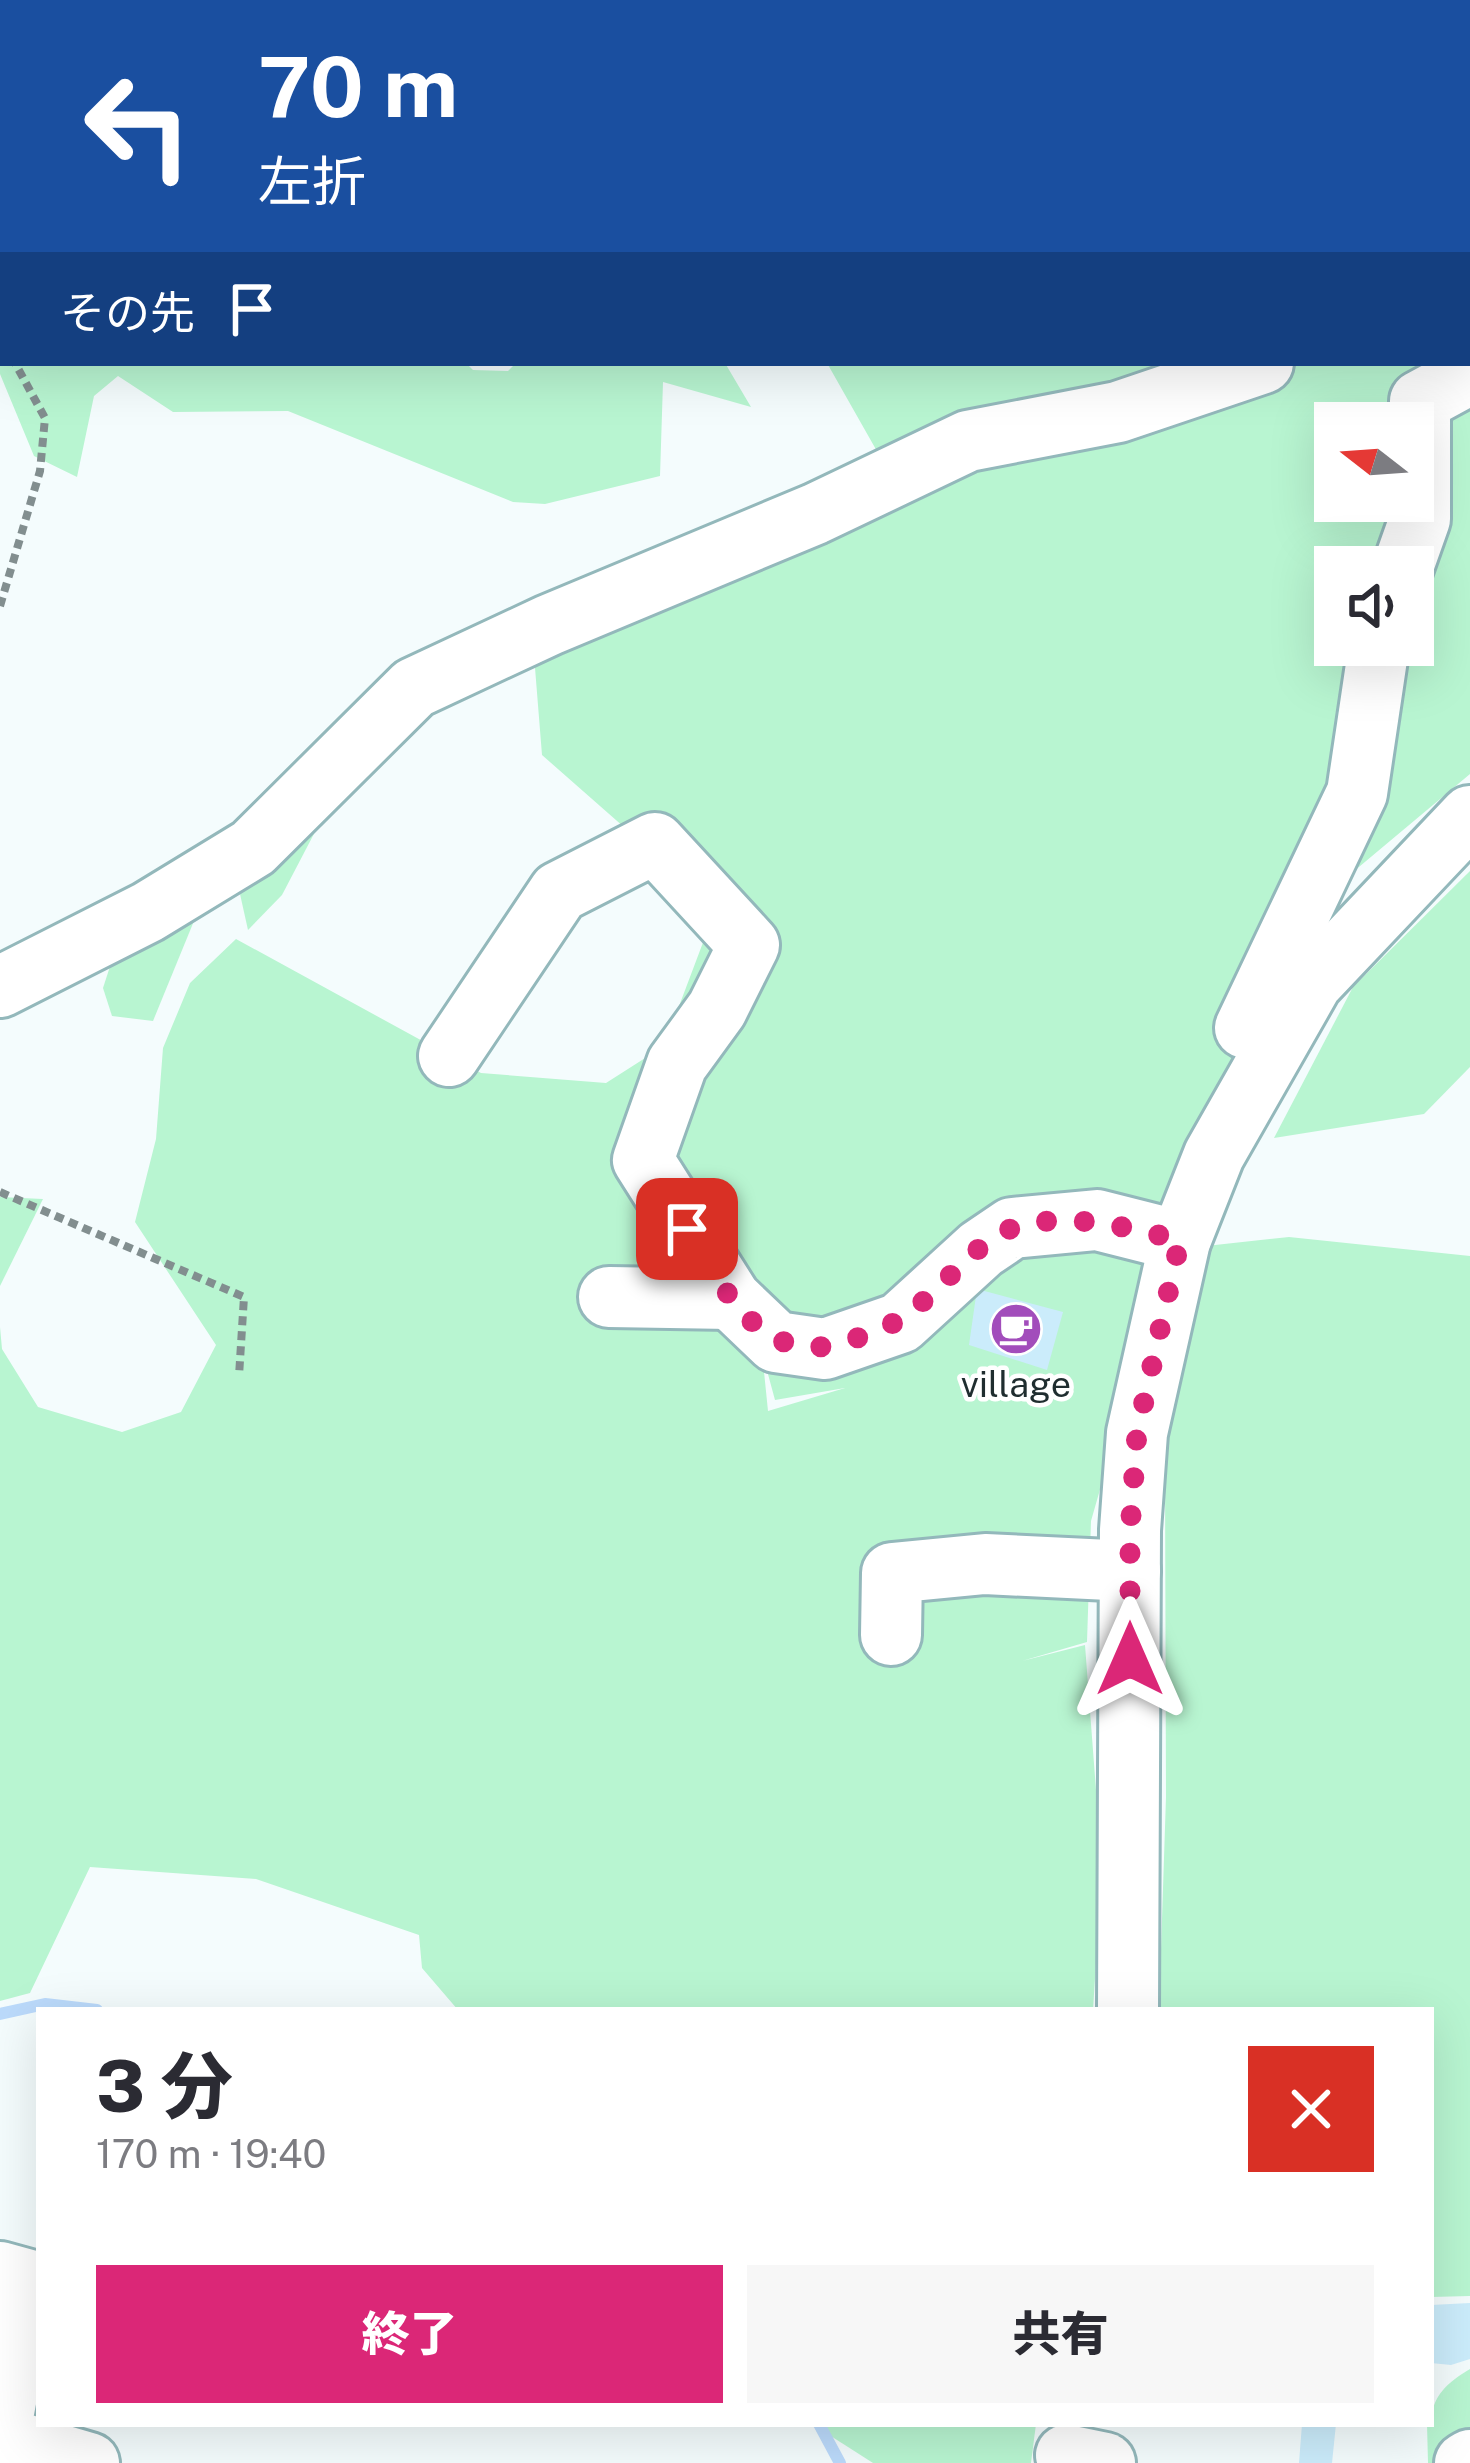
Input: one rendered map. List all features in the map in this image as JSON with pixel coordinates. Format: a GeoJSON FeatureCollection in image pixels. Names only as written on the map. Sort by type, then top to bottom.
{"type":"FeatureCollection","features":[{"type":"Feature","properties":{"kind":"street"},"geometry":{"type":"LineString","coordinates":[[0,987],[148,911],[253,848],[414,688],[549,625],[814,514],[968,441],[1118,412],[1254,366]]}},
{"type":"Feature","properties":{"kind":"street"},"geometry":{"type":"LineString","coordinates":[[1410,546],[1420,518],[1420,401],[1470,374]]}},
{"type":"Feature","properties":{"kind":"street"},"geometry":{"type":"LineString","coordinates":[[1214,1155],[1203,1115],[1357,793],[1376,666]]}},
{"type":"Feature","properties":{"kind":"street"},"geometry":{"type":"LineString","coordinates":[[1128,2007],[1130,1571],[1137,1433],[1180,1240],[1214,1155],[1312,983],[1470,816]]}},
{"type":"Feature","properties":{"kind":"street"},"geometry":{"type":"LineString","coordinates":[[449,1056],[559,892],[655,843],[749,945],[717,1009],[676,1064],[643,1160],[731,1300],[776,1342],[825,1349],[900,1323],[981,1249],[1012,1228],[1097,1220],[1180,1240]]}},
{"type":"Feature","properties":{"kind":"street"},"geometry":{"type":"LineString","coordinates":[[609,1297],[731,1300]]}},
{"type":"Feature","properties":{"kind":"street"},"geometry":{"type":"LineString","coordinates":[[891,1635],[892,1573],[985,1564],[1130,1571]]}},
{"type":"Feature","properties":{"kind":"street"},"geometry":{"type":"LineString","coordinates":[[0,2272],[29,2280],[0,2435],[89,2463]]}},
{"type":"Feature","properties":{"kind":"path"},"geometry":{"type":"LineString","coordinates":[[0,606],[40,471],[45,418],[18,366]]}},
{"type":"Feature","properties":{"kind":"path"},"geometry":{"type":"LineString","coordinates":[[0,1192],[244,1297],[239,1376]]}},
{"type":"Feature","properties":{"kind":"green space"},"geometry":{"type":"Polygon","coordinates":[[[0,366],[469,366],[508,371],[513,366],[727,366],[751,407],[663,382],[660,476],[545,504],[513,502],[288,411],[173,412],[118,376],[94,396],[77,477],[34,456],[0,366]]]}},
{"type":"Feature","properties":{"kind":"green space"},"geometry":{"type":"Polygon","coordinates":[[[829,366],[1470,366],[1470,774],[1341,882],[1143,1235],[1145,1287],[1111,1451],[1091,1521],[1087,1642],[1022,1661],[1085,1645],[1102,1869],[1093,2007],[455,2007],[422,1968],[419,1935],[256,1879],[90,1867],[30,1993],[0,2001],[0,1327],[2,1349],[38,1407],[122,1432],[181,1412],[216,1345],[135,1222],[156,1139],[163,1048],[190,983],[236,939],[481,1073],[606,1083],[664,1046],[716,908],[542,755],[531,618],[891,476],[829,366]],[[762,1352],[768,1411],[845,1388],[775,1400],[762,1352]]]}},
{"type":"Feature","properties":{"kind":"green space"},"geometry":{"type":"Polygon","coordinates":[[[340,784],[282,895],[248,930],[238,885],[340,784]]]}},
{"type":"Feature","properties":{"kind":"green space"},"geometry":{"type":"Polygon","coordinates":[[[1470,871],[1470,1067],[1424,1114],[1274,1138],[1353,987],[1470,871]]]}},
{"type":"Feature","properties":{"kind":"green space"},"geometry":{"type":"Polygon","coordinates":[[[203,899],[153,1021],[112,1016],[103,988],[116,948],[203,899]]]}},
{"type":"Feature","properties":{"kind":"green space"},"geometry":{"type":"Polygon","coordinates":[[[0,1197],[43,1199],[0,1286],[0,1197]]]}},
{"type":"Feature","properties":{"kind":"green space"},"geometry":{"type":"Polygon","coordinates":[[[1289,1237],[1470,1256],[1470,2296],[1434,2297],[1434,2007],[1159,2007],[1166,1797],[1165,1469],[1174,1366],[1206,1246],[1289,1237]]]}},
{"type":"Feature","properties":{"kind":"green space"},"geometry":{"type":"Polygon","coordinates":[[[1470,2369],[1470,2463],[1428,2463],[1427,2427],[1434,2427],[1434,2405],[1448,2385],[1470,2369]]]}},
{"type":"Feature","properties":{"kind":"green space"},"geometry":{"type":"Polygon","coordinates":[[[817,2427],[1036,2427],[1031,2463],[873,2463],[817,2427]]]}},
{"type":"Feature","properties":{"kind":"building"},"geometry":{"type":"Polygon","coordinates":[[[977,1289],[1063,1312],[1047,1370],[969,1345],[977,1289]]]}},
{"type":"Feature","properties":{"kind":"building"},"geometry":{"type":"Polygon","coordinates":[[[1470,2303],[1470,2359],[1451,2365],[1434,2363],[1434,2305],[1470,2303]]]}},
{"type":"Feature","properties":{"kind":"building"},"geometry":{"type":"Polygon","coordinates":[[[1302,2427],[1336,2427],[1332,2463],[1299,2463],[1302,2427]]]}},
{"type":"Feature","properties":{"kind":"waterway"},"geometry":{"type":"LineString","coordinates":[[0,2014],[45,2004],[71,2007]]}},
{"type":"Feature","properties":{"kind":"waterway"},"geometry":{"type":"LineString","coordinates":[[821,2427],[840,2463]]}},
{"type":"Feature","properties":{"kind":"place","name":"village"},"geometry":{"type":"Point","coordinates":[1016,1329]}},
{"type":"Feature","properties":{"kind":"route"},"geometry":{"type":"LineString","coordinates":[[687,1229],[731,1300],[776,1342],[825,1349],[900,1323],[981,1249],[1012,1228],[1097,1220],[1180,1240],[1137,1433],[1130,1530],[1130,1659]]}}]}
